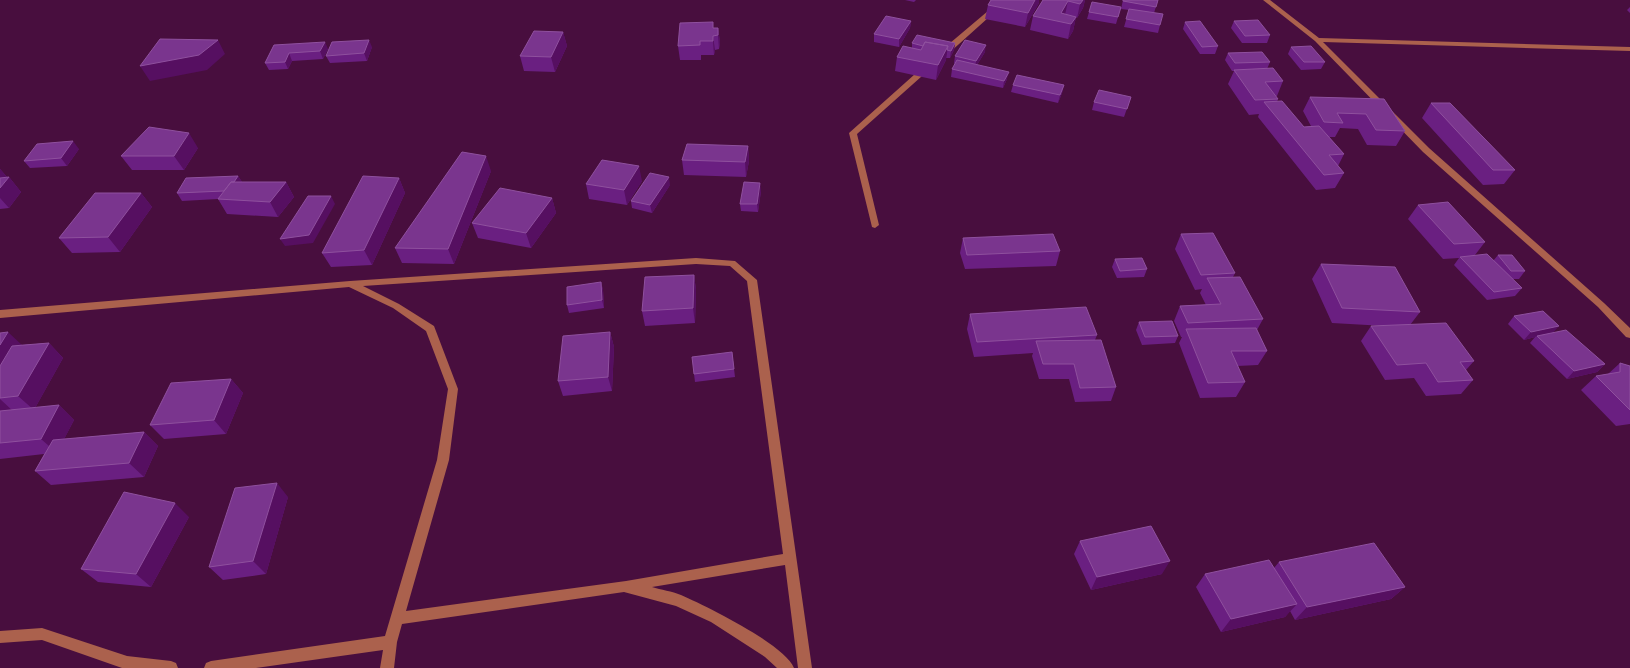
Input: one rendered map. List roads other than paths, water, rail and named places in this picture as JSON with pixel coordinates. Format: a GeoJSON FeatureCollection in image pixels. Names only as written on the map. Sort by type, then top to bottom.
{"type":"FeatureCollection","features":[{"type":"Feature","properties":{"kind":"street"},"geometry":{"type":"LineString","coordinates":[[940,57],[1005,0]]}},
{"type":"Feature","properties":{"kind":"street"},"geometry":{"type":"LineString","coordinates":[[1266,0],[1317,40],[1426,150],[1600,304],[1630,334]]}},
{"type":"Feature","properties":{"kind":"street"},"geometry":{"type":"LineString","coordinates":[[1317,40],[1630,50]]}},
{"type":"Feature","properties":{"kind":"street"},"geometry":{"type":"LineString","coordinates":[[875,225],[853,133],[932,63]]}},
{"type":"Feature","properties":{"kind":"street"},"geometry":{"type":"LineString","coordinates":[[0,314],[350,284],[696,261],[732,263],[752,280],[805,668]]}},
{"type":"Feature","properties":{"kind":"street"},"geometry":{"type":"LineString","coordinates":[[350,284],[396,306],[430,329],[452,389],[443,460],[390,642],[387,668]]}},
{"type":"Feature","properties":{"kind":"street"},"geometry":{"type":"LineString","coordinates":[[398,618],[624,586],[790,558]]}},
{"type":"Feature","properties":{"kind":"street"},"geometry":{"type":"LineString","coordinates":[[624,586],[678,600],[716,618],[770,652],[787,668]]}},
{"type":"Feature","properties":{"kind":"street"},"geometry":{"type":"LineString","coordinates":[[0,637],[42,634],[127,663],[171,668]]}},
{"type":"Feature","properties":{"kind":"street"},"geometry":{"type":"LineString","coordinates":[[211,668],[390,642]]}}]}
